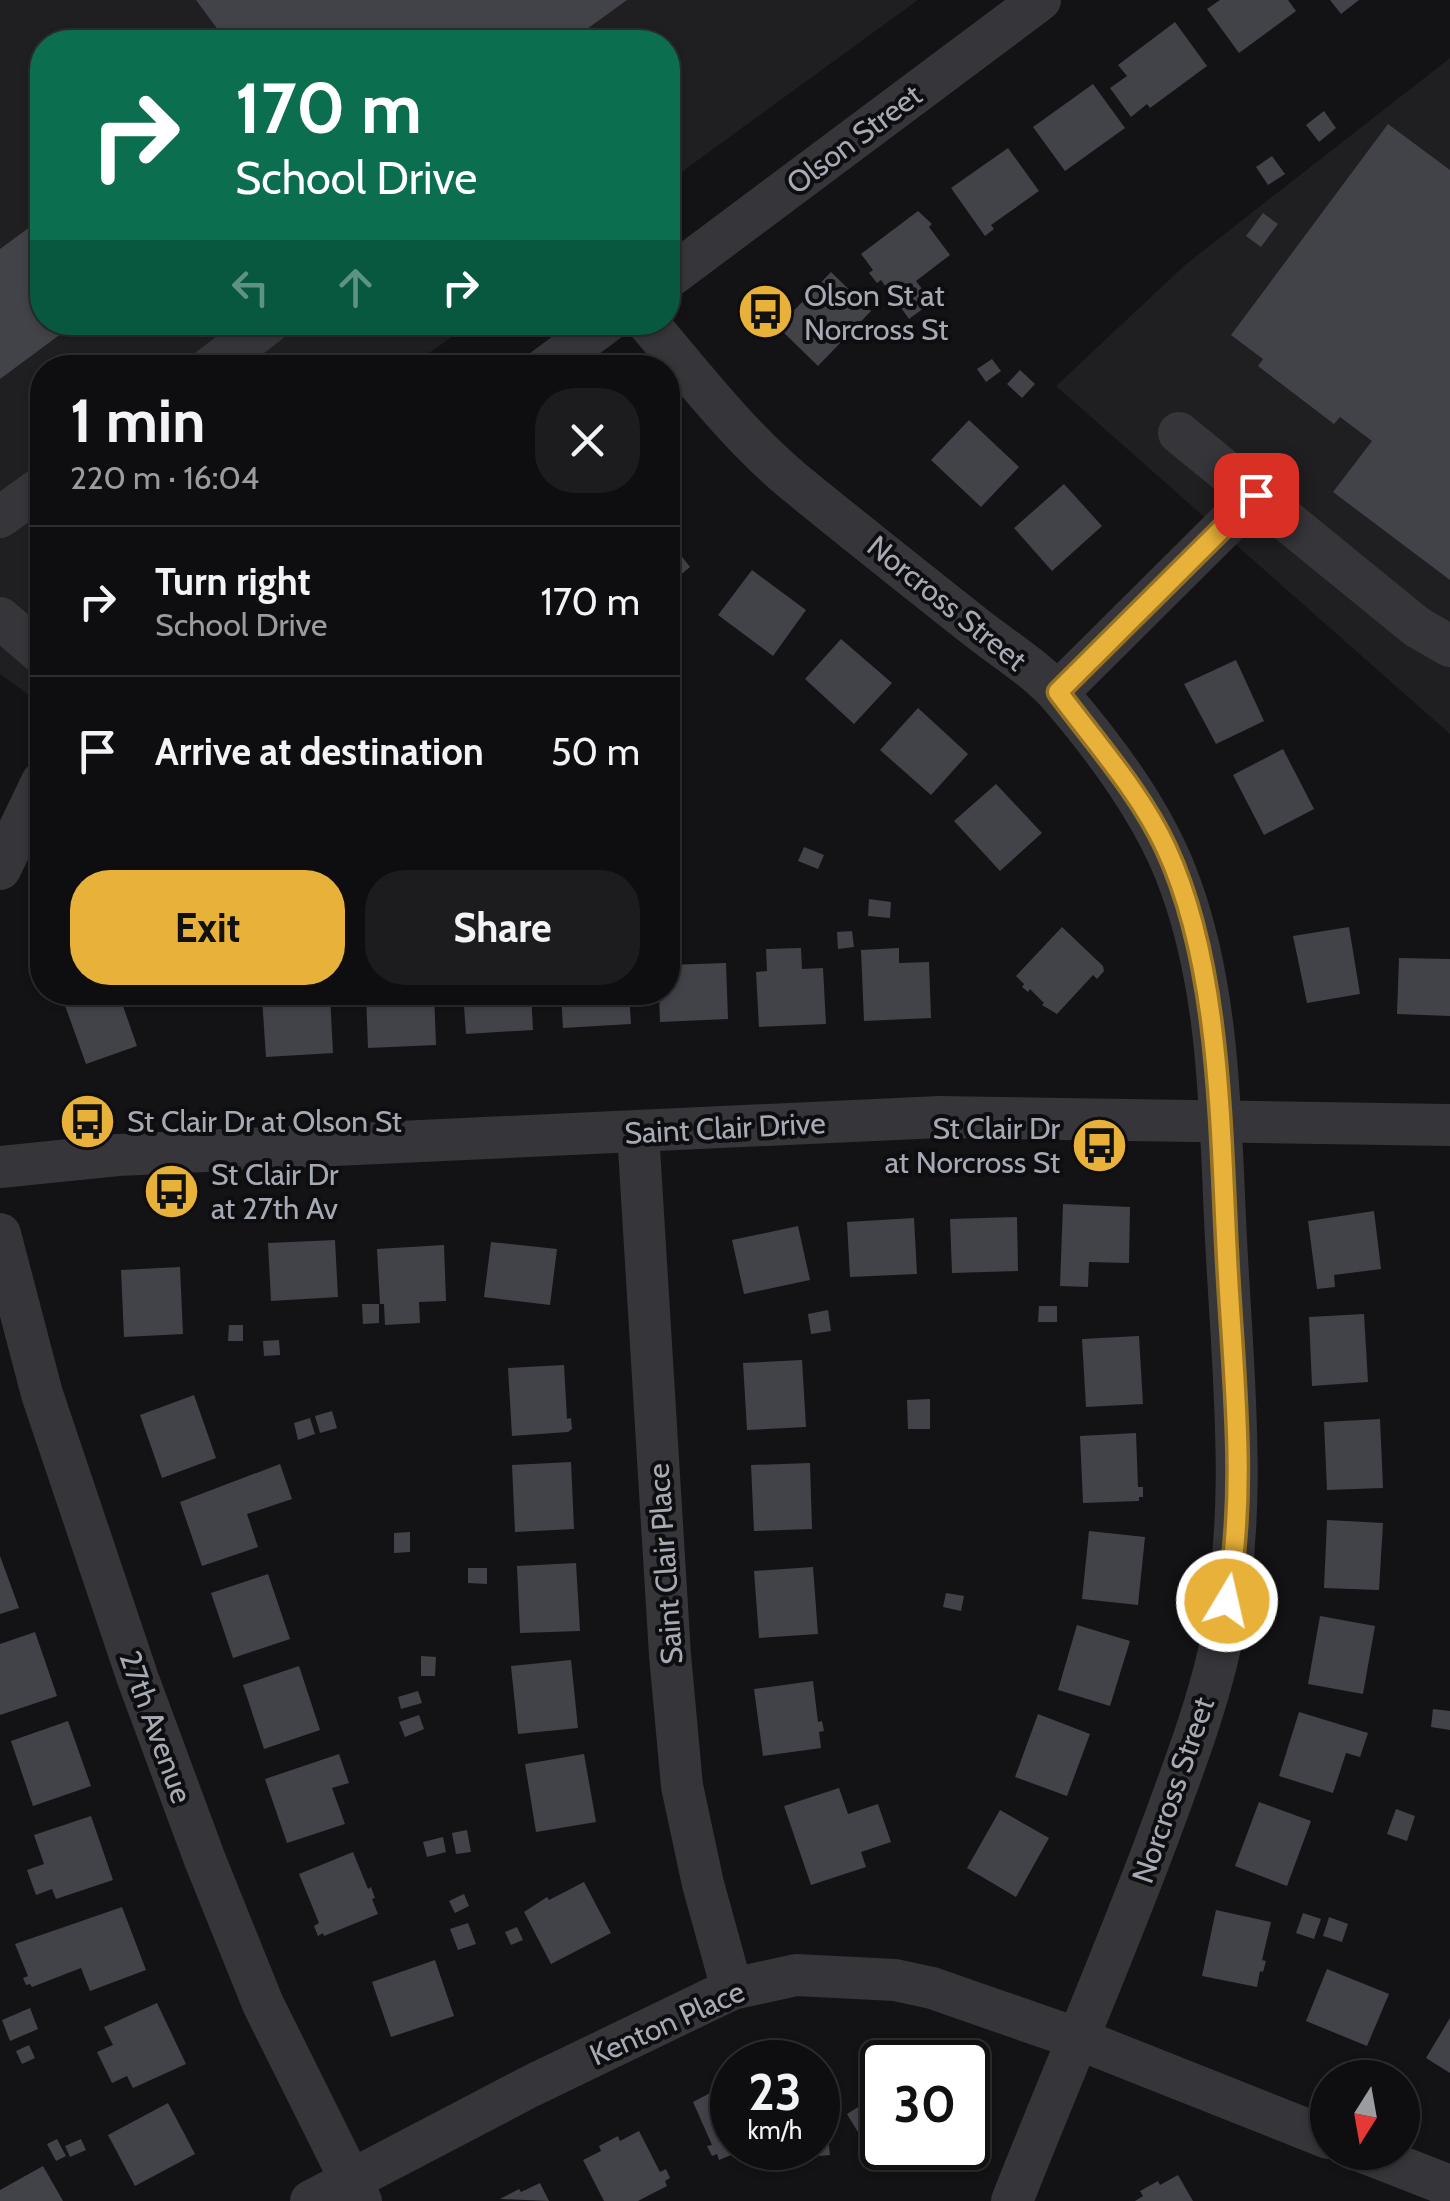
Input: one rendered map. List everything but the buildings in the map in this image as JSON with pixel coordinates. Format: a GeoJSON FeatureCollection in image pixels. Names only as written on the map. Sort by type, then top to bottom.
{"type":"FeatureCollection","features":[{"type":"Feature","properties":{"kind":"street","name":"Olson Street"},"geometry":{"type":"LineString","coordinates":[[680,269],[1040,0]]}},
{"type":"Feature","properties":{"kind":"street"},"geometry":{"type":"LineString","coordinates":[[227,355],[253,335]]}},
{"type":"Feature","properties":{"kind":"street"},"geometry":{"type":"LineString","coordinates":[[563,355],[589,335]]}},
{"type":"Feature","properties":{"kind":"street","name":"Norcross Street"},"geometry":{"type":"LineString","coordinates":[[658,335],[675,355]]}},
{"type":"Feature","properties":{"kind":"street","name":"Norcross Street"},"geometry":{"type":"LineString","coordinates":[[680,360],[789,478],[1058,692],[1166,846],[1195,938],[1210,1012],[1220,1123],[1238,1512],[1220,1649],[1192,1744],[1124,1931],[1076,2038],[1012,2201]]}},
{"type":"Feature","properties":{"kind":"street"},"geometry":{"type":"LineString","coordinates":[[1179,432],[1417,627],[1450,646]]}},
{"type":"Feature","properties":{"kind":"street"},"geometry":{"type":"LineString","coordinates":[[0,516],[30,495]]}},
{"type":"Feature","properties":{"kind":"street"},"geometry":{"type":"LineString","coordinates":[[1058,692],[1256,495]]}},
{"type":"Feature","properties":{"kind":"street"},"geometry":{"type":"LineString","coordinates":[[0,618],[30,644]]}},
{"type":"Feature","properties":{"kind":"street"},"geometry":{"type":"LineString","coordinates":[[0,869],[30,807]]}},
{"type":"Feature","properties":{"kind":"street","name":"Saint Clair Drive"},"geometry":{"type":"LineString","coordinates":[[0,1168],[118,1155],[938,1116],[1450,1126]]}},
{"type":"Feature","properties":{"kind":"street","name":"Saint Clair Place"},"geometry":{"type":"LineString","coordinates":[[638,1132],[670,1655],[682,1786],[732,1990]]}},
{"type":"Feature","properties":{"kind":"street","name":"27th Avenue"},"geometry":{"type":"LineString","coordinates":[[0,1234],[42,1394],[138,1679],[263,2004],[355,2191]]}},
{"type":"Feature","properties":{"kind":"street","name":"Kenton Place"},"geometry":{"type":"LineString","coordinates":[[312,2201],[355,2191],[531,2086],[732,1990],[796,1976],[895,1980],[932,1988],[1076,2038],[1310,2131]]}},
{"type":"Feature","properties":{"kind":"street"},"geometry":{"type":"LineString","coordinates":[[1410,2170],[1450,2186]]}},
{"type":"Feature","properties":{"kind":"shaded area"},"geometry":{"type":"Polygon","coordinates":[[[0,0],[918,0],[680,173],[680,30],[30,30],[30,335],[455,335],[426,355],[30,355],[30,696],[0,674],[0,0]]]}},
{"type":"Feature","properties":{"kind":"shaded area"},"geometry":{"type":"Polygon","coordinates":[[[1450,58],[1450,734],[1056,386],[1185,265],[1450,58]]]}},
{"type":"Feature","properties":{"kind":"place","name":"Olson St at Norcross St"},"geometry":{"type":"Point","coordinates":[765,312]}},
{"type":"Feature","properties":{"kind":"place","name":"St Clair Dr at Olson St"},"geometry":{"type":"Point","coordinates":[88,1121]}},
{"type":"Feature","properties":{"kind":"place","name":"St Clair Dr at Norcross St"},"geometry":{"type":"Point","coordinates":[1099,1145]}},
{"type":"Feature","properties":{"kind":"place","name":"St Clair Dr at 27th Av"},"geometry":{"type":"Point","coordinates":[172,1191]}},
{"type":"Feature","properties":{"kind":"route"},"geometry":{"type":"LineString","coordinates":[[1227,1601],[1238,1512],[1237,1451],[1220,1123],[1210,1012],[1183,892],[1166,846],[1058,692],[1256,495]]}}]}
